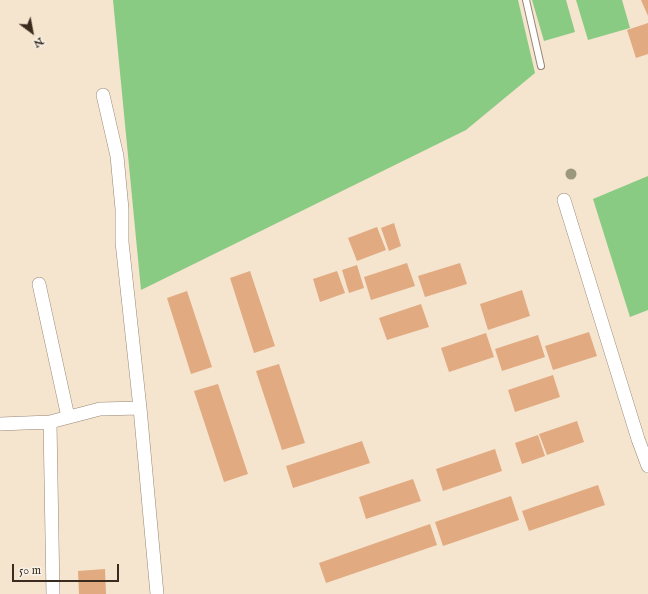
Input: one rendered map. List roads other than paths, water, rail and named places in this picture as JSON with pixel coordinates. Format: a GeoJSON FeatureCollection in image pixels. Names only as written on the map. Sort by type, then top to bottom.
{"type":"FeatureCollection","features":[{"type":"Feature","properties":{"kind":"street"},"geometry":{"type":"LineString","coordinates":[[103,95],[117,156],[122,209],[122,242],[140,408],[157,594]]}},
{"type":"Feature","properties":{"kind":"street"},"geometry":{"type":"LineString","coordinates":[[564,200],[643,438],[648,466]]}},
{"type":"Feature","properties":{"kind":"street"},"geometry":{"type":"LineString","coordinates":[[39,284],[68,417]]}},
{"type":"Feature","properties":{"kind":"street"},"geometry":{"type":"LineString","coordinates":[[0,424],[50,422],[100,409],[140,408]]}},
{"type":"Feature","properties":{"kind":"street"},"geometry":{"type":"LineString","coordinates":[[50,422],[52,594]]}},
{"type":"Feature","properties":{"kind":"lane"},"geometry":{"type":"LineString","coordinates":[[526,0],[541,66]]}}]}
